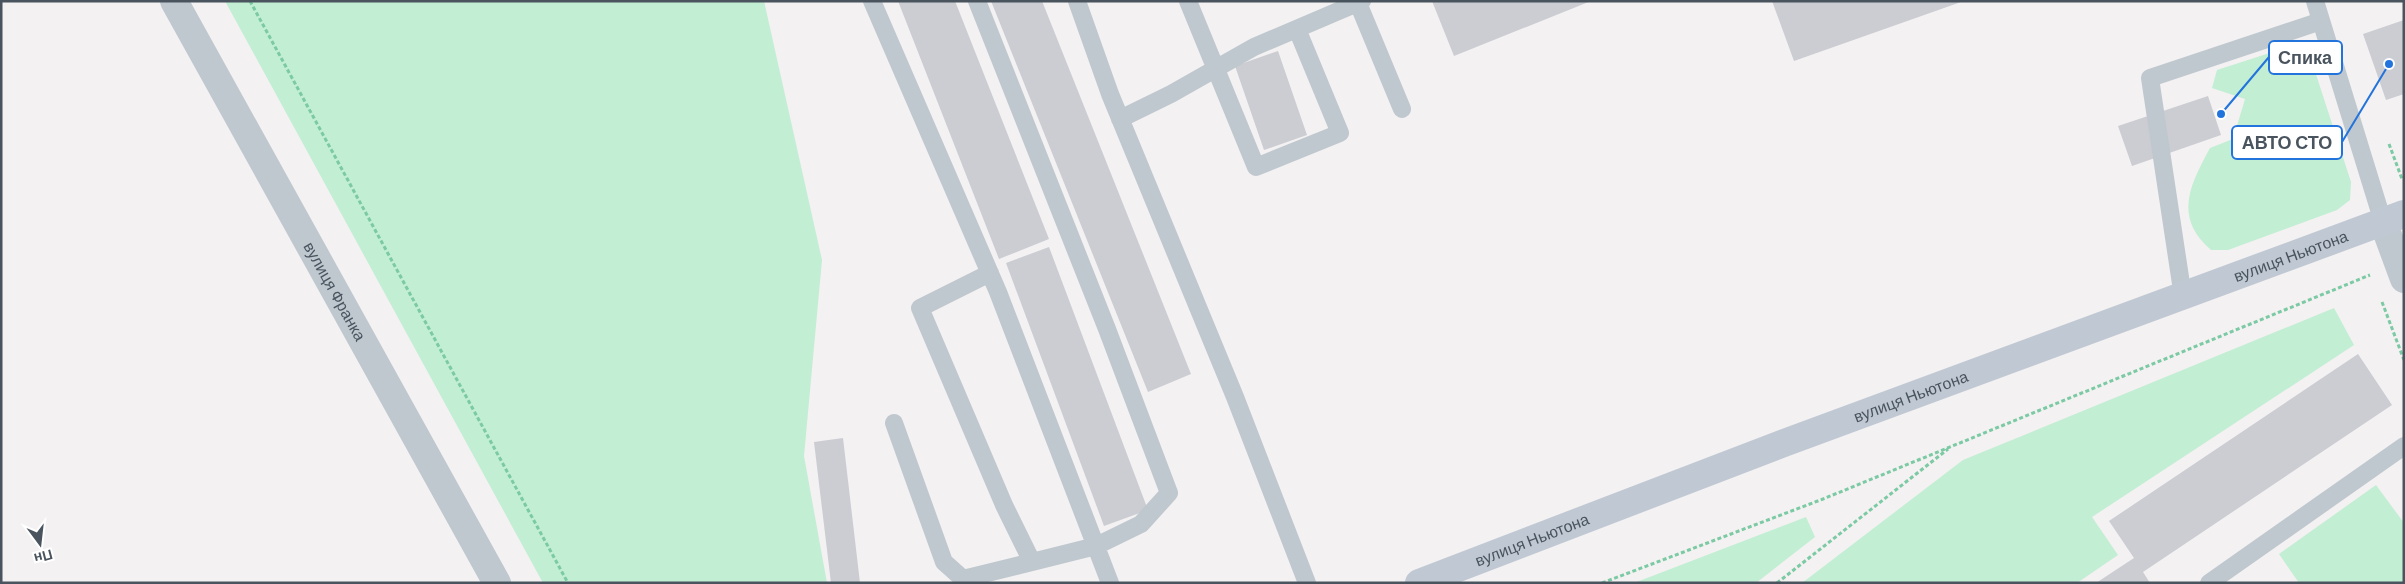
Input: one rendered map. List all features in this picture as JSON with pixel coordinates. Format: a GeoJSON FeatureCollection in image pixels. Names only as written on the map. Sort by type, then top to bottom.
{"type":"FeatureCollection","features":[{"type":"Feature","properties":{"kind":"street","name":"вулиця Франка"},"geometry":{"type":"LineString","coordinates":[[174,1],[497,583]]}},
{"type":"Feature","properties":{"kind":"street"},"geometry":{"type":"LineString","coordinates":[[2394,218],[2404,280]]}},
{"type":"Feature","properties":{"kind":"street","name":"вулиця Ньютона"},"geometry":{"type":"LineString","coordinates":[[1419,583],[1794,440],[2394,218]]}},
{"type":"Feature","properties":{"kind":"lane"},"geometry":{"type":"LineString","coordinates":[[872,1],[990,273],[1110,583]]}},
{"type":"Feature","properties":{"kind":"lane"},"geometry":{"type":"LineString","coordinates":[[894,423],[944,562],[962,579],[1096,546],[1141,524],[1169,494],[1107,329],[978,1]]}},
{"type":"Feature","properties":{"kind":"lane"},"geometry":{"type":"LineString","coordinates":[[1077,1],[1120,119],[1235,397],[1307,583]]}},
{"type":"Feature","properties":{"kind":"lane"},"geometry":{"type":"LineString","coordinates":[[1188,1],[1256,167],[1340,133],[1297,29]]}},
{"type":"Feature","properties":{"kind":"lane"},"geometry":{"type":"LineString","coordinates":[[2315,1],[2394,218]]}},
{"type":"Feature","properties":{"kind":"lane"},"geometry":{"type":"LineString","coordinates":[[1120,119],[1171,94],[1254,47],[1360,2],[1402,109]]}},
{"type":"Feature","properties":{"kind":"lane"},"geometry":{"type":"LineString","coordinates":[[2183,297],[2150,78],[2321,21]]}},
{"type":"Feature","properties":{"kind":"lane"},"geometry":{"type":"LineString","coordinates":[[990,273],[920,308],[1004,505],[1032,562]]}},
{"type":"Feature","properties":{"kind":"lane"},"geometry":{"type":"LineString","coordinates":[[2209,583],[2404,446]]}},
{"type":"Feature","properties":{"kind":"path"},"geometry":{"type":"LineString","coordinates":[[250,1],[568,583]]}},
{"type":"Feature","properties":{"kind":"path"},"geometry":{"type":"LineString","coordinates":[[1602,583],[1823,499],[2372,274],[2375,283]]}},
{"type":"Feature","properties":{"kind":"path"},"geometry":{"type":"LineString","coordinates":[[2381,300],[2404,360]]}},
{"type":"Feature","properties":{"kind":"path"},"geometry":{"type":"LineString","coordinates":[[1777,583],[1953,446]]}},
{"type":"Feature","properties":{"kind":"green space"},"geometry":{"type":"Polygon","coordinates":[[[225,1],[764,1],[822,260],[804,456],[827,583],[543,583],[225,1]]]}},
{"type":"Feature","properties":{"kind":"green space"},"geometry":{"type":"Polygon","coordinates":[[[2282,49],[2300,49],[2311,59],[2351,182],[2350,200],[2337,210],[2228,250],[2211,250],[2199,238],[2192,225],[2189,213],[2189,200],[2196,175],[2210,148],[2233,139],[2245,99],[2212,88],[2217,70],[2282,49]]]}},
{"type":"Feature","properties":{"kind":"green space"},"geometry":{"type":"Polygon","coordinates":[[[2334,308],[2354,345],[2092,517],[2118,555],[2077,583],[1802,583],[1963,460],[2334,308]]]}},
{"type":"Feature","properties":{"kind":"green space"},"geometry":{"type":"Polygon","coordinates":[[[2376,485],[2404,523],[2404,583],[2299,583],[2279,554],[2376,485]]]}},
{"type":"Feature","properties":{"kind":"green space"},"geometry":{"type":"Polygon","coordinates":[[[1806,517],[1815,537],[1756,583],[1634,583],[1806,517]]]}},
{"type":"Feature","properties":{"kind":"building"},"geometry":{"type":"Polygon","coordinates":[[[898,1],[955,1],[1049,239],[999,259],[898,1]]]}},
{"type":"Feature","properties":{"kind":"building"},"geometry":{"type":"Polygon","coordinates":[[[991,1],[1042,1],[1191,374],[1148,392],[991,1]]]}},
{"type":"Feature","properties":{"kind":"building"},"geometry":{"type":"Polygon","coordinates":[[[1432,1],[1591,1],[1454,56],[1432,1]]]}},
{"type":"Feature","properties":{"kind":"building"},"geometry":{"type":"Polygon","coordinates":[[[1772,1],[1961,1],[1961,2],[1794,61],[1772,1]]]}},
{"type":"Feature","properties":{"kind":"building"},"geometry":{"type":"Polygon","coordinates":[[[2404,20],[2404,94],[2386,100],[2363,34],[2404,20]]]}},
{"type":"Feature","properties":{"kind":"building"},"geometry":{"type":"Polygon","coordinates":[[[1278,51],[1307,135],[1264,150],[1235,66],[1278,51]]]}},
{"type":"Feature","properties":{"kind":"building"},"geometry":{"type":"Polygon","coordinates":[[[2208,96],[2221,135],[2132,166],[2118,126],[2208,96]]]}},
{"type":"Feature","properties":{"kind":"building"},"geometry":{"type":"Polygon","coordinates":[[[1049,247],[1148,510],[1104,526],[1006,263],[1049,247]]]}},
{"type":"Feature","properties":{"kind":"building"},"geometry":{"type":"Polygon","coordinates":[[[2358,354],[2392,405],[2143,572],[2150,583],[2096,583],[2134,558],[2109,521],[2358,354]]]}},
{"type":"Feature","properties":{"kind":"building"},"geometry":{"type":"Polygon","coordinates":[[[843,438],[860,583],[831,583],[814,442],[843,438]]]}},
{"type":"Feature","properties":{"kind":"place","name":"АВТО СТО"},"geometry":{"type":"Point","coordinates":[2389,64]}},
{"type":"Feature","properties":{"kind":"place","name":"Спика"},"geometry":{"type":"Point","coordinates":[2221,114]}}]}
